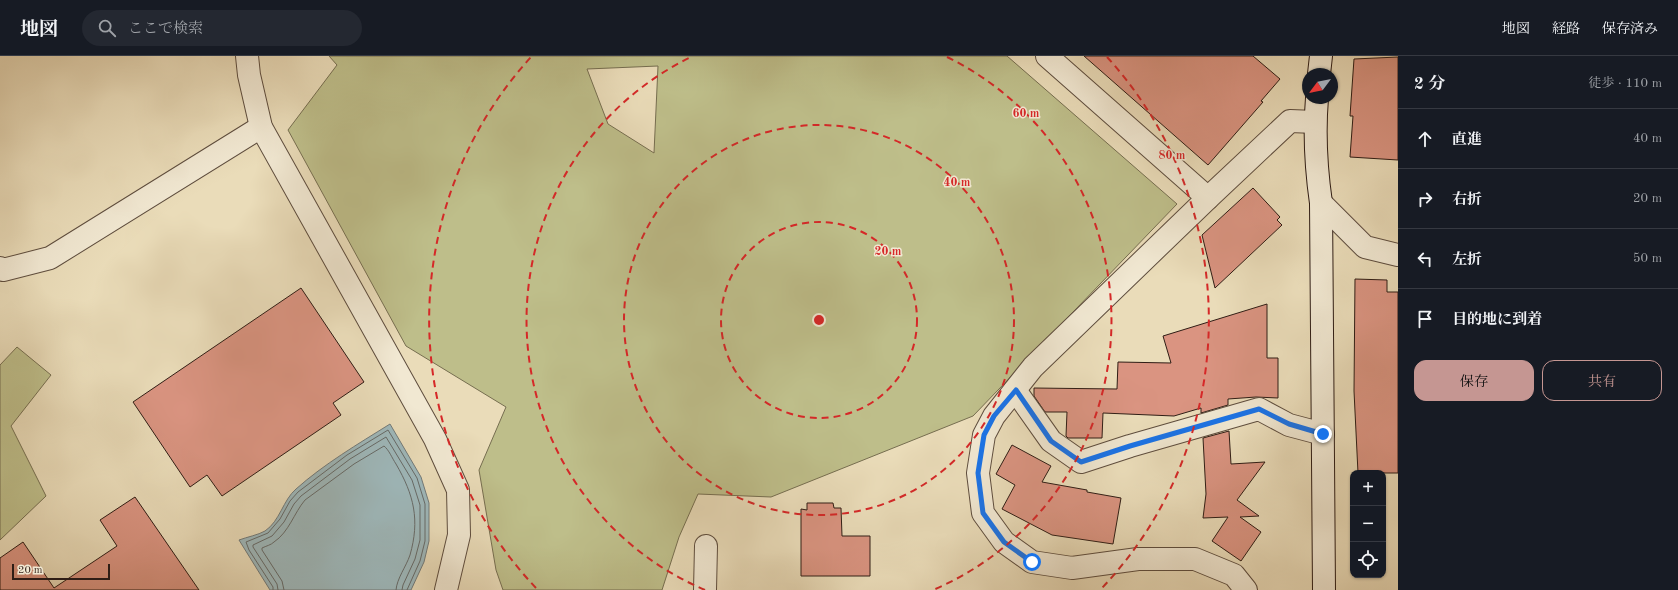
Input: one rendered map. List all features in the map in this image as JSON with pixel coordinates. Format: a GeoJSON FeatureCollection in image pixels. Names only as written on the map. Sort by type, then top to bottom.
{"type":"FeatureCollection","features":[{"type":"Feature","properties":{"kind":"street"},"geometry":{"type":"LineString","coordinates":[[247,56],[249,75],[261,127],[435,439],[458,490],[459,535],[446,590]]}},
{"type":"Feature","properties":{"kind":"street"},"geometry":{"type":"LineString","coordinates":[[1047,56],[1208,198]]}},
{"type":"Feature","properties":{"kind":"street"},"geometry":{"type":"LineString","coordinates":[[1320,68],[1321,56]]}},
{"type":"Feature","properties":{"kind":"street"},"geometry":{"type":"LineString","coordinates":[[1316,104],[1315,122],[1316,172],[1321,203],[1324,590]]}},
{"type":"Feature","properties":{"kind":"street"},"geometry":{"type":"LineString","coordinates":[[1246,590],[1234,575],[1195,559],[1138,559],[1072,568],[1032,562],[1004,542],[983,513],[978,473],[984,435],[994,416],[1033,367],[1290,121],[1315,122]]}},
{"type":"Feature","properties":{"kind":"street"},"geometry":{"type":"LineString","coordinates":[[0,268],[3,270],[50,258],[261,127]]}},
{"type":"Feature","properties":{"kind":"street"},"geometry":{"type":"LineString","coordinates":[[1321,203],[1365,247],[1398,255]]}},
{"type":"Feature","properties":{"kind":"street"},"geometry":{"type":"LineString","coordinates":[[1016,390],[1051,441],[1081,462],[1130,446],[1259,409],[1289,424],[1323,434]]}},
{"type":"Feature","properties":{"kind":"street"},"geometry":{"type":"LineString","coordinates":[[705,590],[706,546]]}},
{"type":"Feature","properties":{"kind":"green space"},"geometry":{"type":"Polygon","coordinates":[[[329,56],[1007,56],[1177,204],[973,416],[771,497],[698,494],[679,537],[662,590],[503,590],[496,570],[479,470],[506,407],[406,346],[288,130],[337,65],[329,56]],[[658,66],[587,69],[608,124],[654,153],[658,66]]]}},
{"type":"Feature","properties":{"kind":"green space"},"geometry":{"type":"Polygon","coordinates":[[[17,347],[51,375],[11,426],[46,496],[0,540],[0,365],[17,347]]]}},
{"type":"Feature","properties":{"kind":"water"},"geometry":{"type":"Polygon","coordinates":[[[390,424],[421,477],[429,503],[429,541],[424,562],[411,590],[270,590],[239,540],[265,531],[274,522],[296,489],[330,463],[390,424]]]}},
{"type":"Feature","properties":{"kind":"building"},"geometry":{"type":"Polygon","coordinates":[[[1084,56],[1253,56],[1280,79],[1261,101],[1263,102],[1208,165],[1084,56]]]}},
{"type":"Feature","properties":{"kind":"building"},"geometry":{"type":"Polygon","coordinates":[[[1398,57],[1398,160],[1350,157],[1353,116],[1350,116],[1354,59],[1398,57]]]}},
{"type":"Feature","properties":{"kind":"building"},"geometry":{"type":"Polygon","coordinates":[[[1253,188],[1280,217],[1277,220],[1282,225],[1215,288],[1202,235],[1253,188]]]}},
{"type":"Feature","properties":{"kind":"building"},"geometry":{"type":"Polygon","coordinates":[[[1355,279],[1387,280],[1387,292],[1398,292],[1398,473],[1386,473],[1386,470],[1358,470],[1354,391],[1355,279]]]}},
{"type":"Feature","properties":{"kind":"building"},"geometry":{"type":"Polygon","coordinates":[[[301,288],[364,382],[333,403],[341,415],[222,496],[207,475],[190,487],[133,402],[301,288]]]}},
{"type":"Feature","properties":{"kind":"building"},"geometry":{"type":"Polygon","coordinates":[[[1267,304],[1267,358],[1278,358],[1278,398],[1256,397],[1228,399],[1228,405],[1201,413],[1201,408],[1174,416],[1103,413],[1102,438],[1068,438],[1066,436],[1067,412],[1045,412],[1034,396],[1034,388],[1117,389],[1118,362],[1171,363],[1163,336],[1267,304]]]}},
{"type":"Feature","properties":{"kind":"building"},"geometry":{"type":"Polygon","coordinates":[[[1229,431],[1231,464],[1265,462],[1237,500],[1259,516],[1240,517],[1261,532],[1241,561],[1212,541],[1228,517],[1203,518],[1206,494],[1203,438],[1229,431]]]}},
{"type":"Feature","properties":{"kind":"building"},"geometry":{"type":"Polygon","coordinates":[[[1012,445],[1051,466],[1042,482],[1121,498],[1113,544],[1052,535],[1002,509],[1015,485],[996,474],[1012,445]]]}},
{"type":"Feature","properties":{"kind":"building"},"geometry":{"type":"Polygon","coordinates":[[[135,497],[199,590],[0,590],[0,558],[23,542],[54,588],[117,546],[100,520],[135,497]]]}},
{"type":"Feature","properties":{"kind":"building"},"geometry":{"type":"Polygon","coordinates":[[[807,503],[833,503],[834,508],[841,508],[842,536],[870,536],[870,576],[801,576],[801,509],[807,510],[807,503]]]}},
{"type":"Feature","properties":{"kind":"route"},"geometry":{"type":"LineString","coordinates":[[1032,562],[1004,542],[983,513],[978,473],[984,435],[994,416],[1016,390],[1051,441],[1081,462],[1130,446],[1259,409],[1289,424],[1323,434]]}}]}
